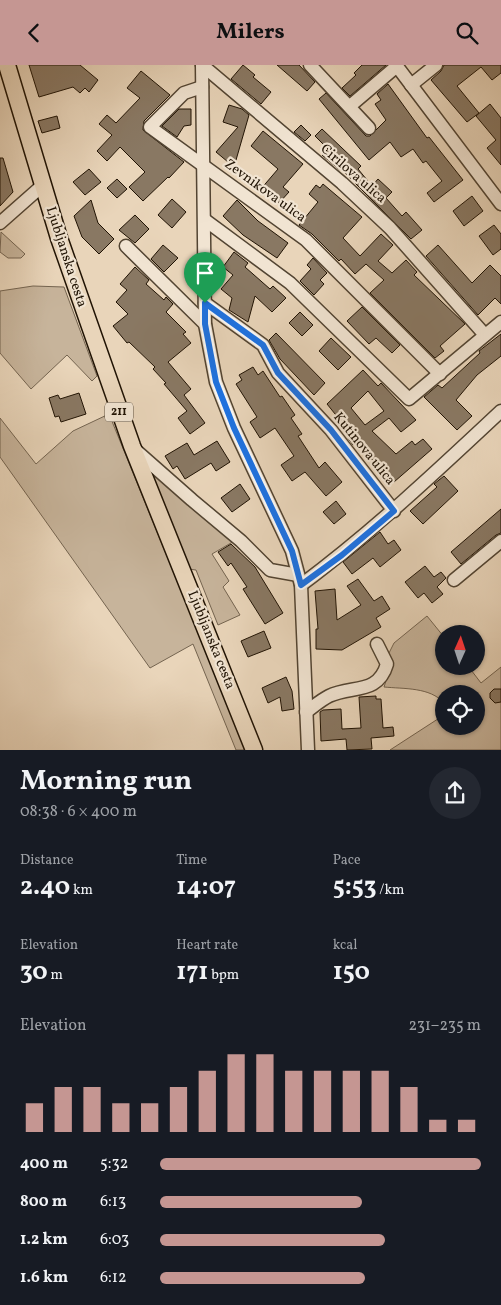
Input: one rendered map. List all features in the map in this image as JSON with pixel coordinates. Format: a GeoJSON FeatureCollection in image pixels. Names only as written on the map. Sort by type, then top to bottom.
{"type":"FeatureCollection","features":[{"type":"Feature","properties":{"kind":"main road","name":"Ljubljanska cesta"},"geometry":{"type":"LineString","coordinates":[[7,65],[90,331],[132,446],[254,750]]}},
{"type":"Feature","properties":{"kind":"street","name":"Cirilova ulica"},"geometry":{"type":"LineString","coordinates":[[202,65],[204,166]]}},
{"type":"Feature","properties":{"kind":"street","name":"Cirilova ulica"},"geometry":{"type":"LineString","coordinates":[[202,65],[335,177],[390,228],[485,335]]}},
{"type":"Feature","properties":{"kind":"street"},"geometry":{"type":"LineString","coordinates":[[310,65],[369,128]]}},
{"type":"Feature","properties":{"kind":"street"},"geometry":{"type":"LineString","coordinates":[[411,85],[436,65]]}},
{"type":"Feature","properties":{"kind":"street"},"geometry":{"type":"LineString","coordinates":[[350,106],[397,66],[501,204]]}},
{"type":"Feature","properties":{"kind":"street"},"geometry":{"type":"LineString","coordinates":[[202,87],[184,93],[150,127],[204,166]]}},
{"type":"Feature","properties":{"kind":"street","name":"Zevnikova ulica"},"geometry":{"type":"LineString","coordinates":[[204,166],[205,220]]}},
{"type":"Feature","properties":{"kind":"street","name":"Zevnikova ulica"},"geometry":{"type":"LineString","coordinates":[[204,166],[306,240],[440,374]]}},
{"type":"Feature","properties":{"kind":"street"},"geometry":{"type":"LineString","coordinates":[[0,223],[43,185]]}},
{"type":"Feature","properties":{"kind":"street"},"geometry":{"type":"LineString","coordinates":[[205,220],[290,283],[408,399],[501,322]]}},
{"type":"Feature","properties":{"kind":"street"},"geometry":{"type":"LineString","coordinates":[[205,220],[205,324],[216,382],[234,428],[292,551],[300,580],[308,750]]}},
{"type":"Feature","properties":{"kind":"street"},"geometry":{"type":"LineString","coordinates":[[126,246],[205,324]]}},
{"type":"Feature","properties":{"kind":"street","name":"Kutinova ulica"},"geometry":{"type":"LineString","coordinates":[[205,303],[263,345],[278,373],[331,430],[394,511]]}},
{"type":"Feature","properties":{"kind":"street","name":"Kutinova ulica"},"geometry":{"type":"LineString","coordinates":[[300,580],[342,555],[394,511],[501,411]]}},
{"type":"Feature","properties":{"kind":"street","name":"Ljubljanska cesta"},"geometry":{"type":"LineString","coordinates":[[132,446],[241,541],[270,570],[300,580]]}},
{"type":"Feature","properties":{"kind":"street"},"geometry":{"type":"LineString","coordinates":[[454,580],[501,541]]}},
{"type":"Feature","properties":{"kind":"street"},"geometry":{"type":"LineString","coordinates":[[306,711],[329,696],[375,685],[384,675],[387,665],[377,644]]}},
{"type":"Feature","properties":{"kind":"shaded area"},"geometry":{"type":"Polygon","coordinates":[[[1,232],[25,254],[21,258],[8,258],[0,252],[1,232]]]}},
{"type":"Feature","properties":{"kind":"shaded area"},"geometry":{"type":"Polygon","coordinates":[[[33,286],[64,287],[97,376],[92,381],[67,355],[31,389],[0,353],[0,291],[33,286]]]}},
{"type":"Feature","properties":{"kind":"shaded area"},"geometry":{"type":"Polygon","coordinates":[[[109,414],[246,750],[236,750],[193,644],[150,668],[0,457],[0,418],[36,464],[73,431],[109,414]]]}},
{"type":"Feature","properties":{"kind":"shaded area"},"geometry":{"type":"Polygon","coordinates":[[[152,470],[236,540],[212,554],[229,581],[223,587],[240,615],[218,625],[196,570],[188,569],[150,472],[152,470]]]}},
{"type":"Feature","properties":{"kind":"shaded area"},"geometry":{"type":"Polygon","coordinates":[[[427,616],[435,626],[435,675],[475,675],[481,683],[501,667],[501,750],[390,750],[435,721],[435,735],[485,735],[485,685],[435,685],[435,696],[424,691],[384,687],[390,669],[389,653],[394,643],[427,616]]]}},
{"type":"Feature","properties":{"kind":"building"},"geometry":{"type":"Polygon","coordinates":[[[29,65],[80,65],[98,80],[89,92],[85,88],[80,93],[73,87],[39,97],[29,65]]]}},
{"type":"Feature","properties":{"kind":"building"},"geometry":{"type":"Polygon","coordinates":[[[243,65],[255,75],[253,77],[271,92],[261,104],[231,79],[243,65]]]}},
{"type":"Feature","properties":{"kind":"building"},"geometry":{"type":"Polygon","coordinates":[[[277,65],[299,65],[315,82],[307,91],[277,65]]]}},
{"type":"Feature","properties":{"kind":"building"},"geometry":{"type":"Polygon","coordinates":[[[362,65],[386,65],[350,96],[342,88],[356,75],[354,73],[362,65]]]}},
{"type":"Feature","properties":{"kind":"building"},"geometry":{"type":"Polygon","coordinates":[[[444,65],[501,65],[501,73],[492,80],[481,67],[457,86],[479,113],[467,122],[431,80],[441,71],[444,65]]]}},
{"type":"Feature","properties":{"kind":"building"},"geometry":{"type":"Polygon","coordinates":[[[141,71],[170,95],[144,121],[143,130],[184,162],[143,201],[129,187],[145,172],[120,147],[107,161],[97,151],[112,135],[99,124],[107,115],[116,123],[140,98],[127,88],[141,71]]]}},
{"type":"Feature","properties":{"kind":"building"},"geometry":{"type":"Polygon","coordinates":[[[388,84],[427,138],[429,137],[463,180],[434,202],[427,193],[442,181],[426,161],[423,163],[413,149],[401,157],[390,142],[369,160],[319,99],[326,93],[366,136],[370,136],[386,120],[375,104],[381,100],[377,94],[388,84]]]}},
{"type":"Feature","properties":{"kind":"building"},"geometry":{"type":"Polygon","coordinates":[[[490,104],[501,118],[501,165],[487,148],[496,140],[476,116],[490,104]]]}},
{"type":"Feature","properties":{"kind":"building"},"geometry":{"type":"Polygon","coordinates":[[[229,105],[242,109],[249,115],[234,167],[216,152],[238,127],[223,122],[229,105]]]}},
{"type":"Feature","properties":{"kind":"building"},"geometry":{"type":"Polygon","coordinates":[[[179,109],[191,109],[191,125],[184,126],[177,137],[162,126],[179,109]]]}},
{"type":"Feature","properties":{"kind":"building"},"geometry":{"type":"Polygon","coordinates":[[[57,116],[60,128],[42,133],[38,121],[57,116]]]}},
{"type":"Feature","properties":{"kind":"building"},"geometry":{"type":"Polygon","coordinates":[[[301,125],[311,135],[305,141],[294,132],[301,125]]]}},
{"type":"Feature","properties":{"kind":"building"},"geometry":{"type":"Polygon","coordinates":[[[322,129],[361,166],[358,169],[372,186],[378,179],[392,192],[386,198],[402,216],[406,212],[422,230],[411,239],[341,169],[322,155],[328,149],[315,136],[322,129]]]}},
{"type":"Feature","properties":{"kind":"building"},"geometry":{"type":"Polygon","coordinates":[[[263,131],[303,164],[283,187],[289,192],[279,203],[260,190],[278,169],[251,146],[263,131]]]}},
{"type":"Feature","properties":{"kind":"building"},"geometry":{"type":"Polygon","coordinates":[[[0,158],[3,158],[13,192],[0,206],[0,158]]]}},
{"type":"Feature","properties":{"kind":"building"},"geometry":{"type":"Polygon","coordinates":[[[89,169],[101,182],[85,195],[73,182],[89,169]]]}},
{"type":"Feature","properties":{"kind":"building"},"geometry":{"type":"Polygon","coordinates":[[[117,179],[127,189],[117,198],[107,188],[117,179]]]}},
{"type":"Feature","properties":{"kind":"building"},"geometry":{"type":"Polygon","coordinates":[[[323,184],[362,217],[343,238],[360,256],[381,234],[393,245],[378,261],[392,273],[406,260],[417,272],[414,275],[465,324],[440,346],[444,351],[435,358],[370,293],[384,280],[366,264],[355,274],[341,259],[339,261],[312,234],[299,225],[318,202],[309,194],[316,185],[320,188],[323,184]]]}},
{"type":"Feature","properties":{"kind":"building"},"geometry":{"type":"Polygon","coordinates":[[[472,196],[483,211],[464,226],[453,211],[472,196]]]}},
{"type":"Feature","properties":{"kind":"building"},"geometry":{"type":"Polygon","coordinates":[[[172,199],[186,212],[172,228],[158,215],[172,199]]]}},
{"type":"Feature","properties":{"kind":"building"},"geometry":{"type":"Polygon","coordinates":[[[91,200],[98,223],[114,239],[99,254],[82,237],[74,216],[91,200]]]}},
{"type":"Feature","properties":{"kind":"building"},"geometry":{"type":"Polygon","coordinates":[[[237,200],[258,221],[288,243],[277,258],[243,235],[223,216],[237,200]]]}},
{"type":"Feature","properties":{"kind":"building"},"geometry":{"type":"Polygon","coordinates":[[[135,215],[149,229],[135,243],[119,230],[135,215]]]}},
{"type":"Feature","properties":{"kind":"building"},"geometry":{"type":"Polygon","coordinates":[[[494,225],[501,234],[501,249],[493,255],[479,236],[494,225]]]}},
{"type":"Feature","properties":{"kind":"building"},"geometry":{"type":"Polygon","coordinates":[[[163,245],[178,258],[164,272],[151,259],[163,245]]]}},
{"type":"Feature","properties":{"kind":"building"},"geometry":{"type":"Polygon","coordinates":[[[438,245],[472,283],[490,265],[501,276],[501,304],[495,298],[478,315],[426,256],[438,245]]]}},
{"type":"Feature","properties":{"kind":"building"},"geometry":{"type":"Polygon","coordinates":[[[234,252],[248,263],[245,267],[270,289],[273,286],[286,298],[272,312],[255,296],[248,322],[229,310],[232,298],[221,289],[233,275],[223,267],[234,252]]]}},
{"type":"Feature","properties":{"kind":"building"},"geometry":{"type":"Polygon","coordinates":[[[313,258],[327,273],[320,280],[324,284],[314,295],[300,281],[311,269],[307,265],[313,258]]]}},
{"type":"Feature","properties":{"kind":"building"},"geometry":{"type":"Polygon","coordinates":[[[135,267],[149,280],[146,284],[164,300],[166,297],[173,304],[166,312],[186,332],[183,334],[191,343],[168,362],[191,389],[184,395],[205,423],[190,434],[178,418],[187,411],[153,369],[155,367],[129,342],[127,343],[113,326],[128,314],[116,302],[127,290],[120,284],[135,267]]]}},
{"type":"Feature","properties":{"kind":"building"},"geometry":{"type":"Polygon","coordinates":[[[362,307],[400,345],[392,353],[376,338],[369,344],[347,321],[362,307]]]}},
{"type":"Feature","properties":{"kind":"building"},"geometry":{"type":"Polygon","coordinates":[[[300,312],[313,325],[302,336],[289,323],[300,312]]]}},
{"type":"Feature","properties":{"kind":"building"},"geometry":{"type":"Polygon","coordinates":[[[276,333],[325,383],[314,395],[280,359],[269,340],[276,333]]]}},
{"type":"Feature","properties":{"kind":"building"},"geometry":{"type":"Polygon","coordinates":[[[501,334],[501,356],[477,375],[456,400],[472,416],[457,430],[424,397],[438,385],[442,388],[480,353],[479,351],[501,334]]]}},
{"type":"Feature","properties":{"kind":"building"},"geometry":{"type":"Polygon","coordinates":[[[331,338],[351,357],[338,370],[319,351],[331,338]]]}},
{"type":"Feature","properties":{"kind":"building"},"geometry":{"type":"Polygon","coordinates":[[[253,367],[258,375],[263,371],[280,397],[282,396],[295,415],[291,418],[302,434],[298,436],[319,468],[325,462],[342,482],[326,496],[305,472],[292,481],[281,465],[294,456],[275,428],[260,438],[250,422],[257,417],[236,384],[242,380],[239,375],[253,367]]]}},
{"type":"Feature","properties":{"kind":"building"},"geometry":{"type":"Polygon","coordinates":[[[363,370],[378,386],[381,383],[416,420],[401,432],[389,418],[372,431],[396,454],[412,441],[415,445],[423,439],[432,449],[394,482],[357,442],[353,445],[348,438],[352,435],[327,404],[363,370]],[[368,391],[351,408],[365,425],[384,411],[368,391]]]}},
{"type":"Feature","properties":{"kind":"building"},"geometry":{"type":"Polygon","coordinates":[[[79,393],[86,414],[61,422],[59,416],[55,417],[49,398],[58,395],[60,399],[79,393]]]}},
{"type":"Feature","properties":{"kind":"building"},"geometry":{"type":"Polygon","coordinates":[[[217,441],[230,462],[216,471],[211,463],[185,479],[177,466],[173,469],[165,456],[187,443],[194,455],[217,441]]]}},
{"type":"Feature","properties":{"kind":"building"},"geometry":{"type":"Polygon","coordinates":[[[444,476],[458,491],[423,524],[410,511],[437,487],[434,484],[444,476]]]}},
{"type":"Feature","properties":{"kind":"building"},"geometry":{"type":"Polygon","coordinates":[[[240,484],[250,499],[232,512],[221,498],[240,484]]]}},
{"type":"Feature","properties":{"kind":"building"},"geometry":{"type":"Polygon","coordinates":[[[336,501],[346,514],[334,524],[323,512],[336,501]]]}},
{"type":"Feature","properties":{"kind":"building"},"geometry":{"type":"Polygon","coordinates":[[[501,509],[501,533],[461,564],[451,552],[501,509]]]}},
{"type":"Feature","properties":{"kind":"building"},"geometry":{"type":"Polygon","coordinates":[[[380,532],[388,544],[394,540],[401,550],[380,567],[373,558],[352,574],[343,562],[380,532]]]}},
{"type":"Feature","properties":{"kind":"building"},"geometry":{"type":"Polygon","coordinates":[[[231,544],[255,567],[283,613],[265,624],[243,589],[247,587],[231,563],[228,566],[218,552],[231,544]]]}},
{"type":"Feature","properties":{"kind":"building"},"geometry":{"type":"Polygon","coordinates":[[[425,566],[434,577],[441,572],[446,578],[437,587],[443,594],[432,603],[424,593],[418,598],[405,582],[425,566]]]}},
{"type":"Feature","properties":{"kind":"building"},"geometry":{"type":"Polygon","coordinates":[[[358,579],[374,601],[382,596],[390,609],[376,618],[381,627],[342,650],[316,649],[316,629],[318,629],[315,591],[335,589],[337,620],[361,605],[347,586],[358,579]]]}},
{"type":"Feature","properties":{"kind":"building"},"geometry":{"type":"Polygon","coordinates":[[[264,631],[271,648],[248,657],[241,641],[264,631]]]}},
{"type":"Feature","properties":{"kind":"building"},"geometry":{"type":"Polygon","coordinates":[[[286,677],[292,691],[294,709],[282,711],[280,697],[268,703],[262,688],[286,677]]]}},
{"type":"Feature","properties":{"kind":"building"},"geometry":{"type":"Polygon","coordinates":[[[494,689],[501,689],[501,702],[495,703],[490,698],[490,693],[494,689]]]}},
{"type":"Feature","properties":{"kind":"building"},"geometry":{"type":"Polygon","coordinates":[[[376,696],[376,699],[381,699],[383,728],[393,727],[394,736],[371,738],[372,749],[347,750],[346,739],[321,741],[320,712],[323,710],[341,709],[342,729],[361,728],[359,697],[376,696]]]}},
{"type":"Feature","properties":{"kind":"route"},"geometry":{"type":"LineString","coordinates":[[205,303],[263,345],[278,373],[331,430],[394,511],[342,555],[301,585],[292,551],[234,428],[216,382],[205,324],[205,303]]}}]}
